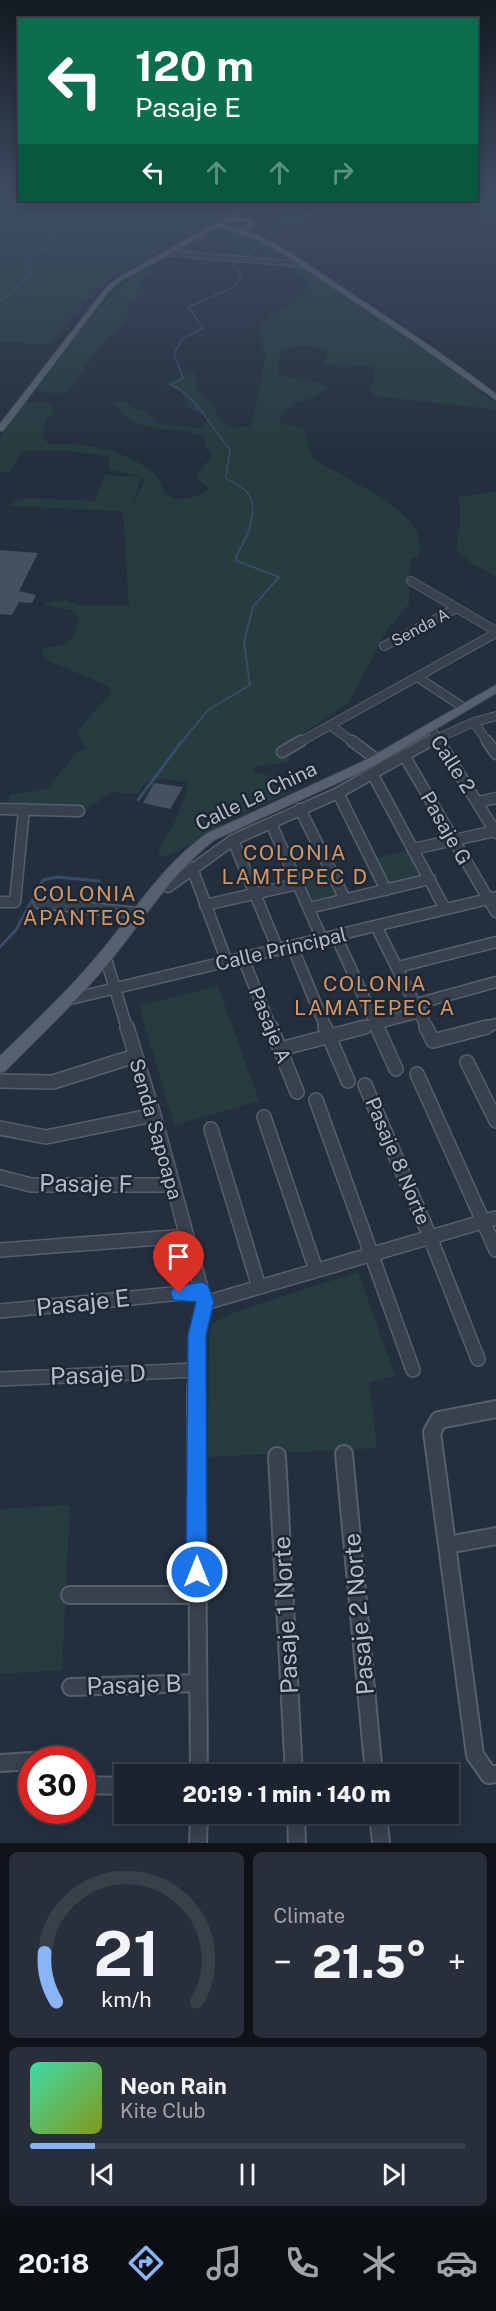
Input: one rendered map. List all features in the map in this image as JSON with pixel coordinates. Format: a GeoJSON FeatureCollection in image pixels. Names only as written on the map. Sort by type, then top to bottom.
{"type":"FeatureCollection","features":[{"type":"Feature","properties":{"kind":"main road"},"geometry":{"type":"LineString","coordinates":[[0,429],[115,283]]}},
{"type":"Feature","properties":{"kind":"main road"},"geometry":{"type":"LineString","coordinates":[[330,283],[415,339],[496,398]]}},
{"type":"Feature","properties":{"kind":"main road","name":"Calle La China"},"geometry":{"type":"LineString","coordinates":[[0,1066],[66,1000],[105,956],[181,859],[210,837],[376,759],[496,688]]}},
{"type":"Feature","properties":{"kind":"street"},"geometry":{"type":"LineString","coordinates":[[282,752],[496,632],[411,581]]}},
{"type":"Feature","properties":{"kind":"street","name":"Senda A"},"geometry":{"type":"LineString","coordinates":[[384,646],[457,608]]}},
{"type":"Feature","properties":{"kind":"street"},"geometry":{"type":"LineString","coordinates":[[417,677],[463,707]]}},
{"type":"Feature","properties":{"kind":"street"},"geometry":{"type":"LineString","coordinates":[[168,887],[233,840],[338,793],[436,738],[474,722],[496,716]]}},
{"type":"Feature","properties":{"kind":"street"},"geometry":{"type":"LineString","coordinates":[[474,722],[496,754]]}},
{"type":"Feature","properties":{"kind":"street"},"geometry":{"type":"LineString","coordinates":[[330,725],[376,759]]}},
{"type":"Feature","properties":{"kind":"street","name":"Calle 2"},"geometry":{"type":"LineString","coordinates":[[429,726],[495,832]]}},
{"type":"Feature","properties":{"kind":"street","name":"Pasaje G"},"geometry":{"type":"LineString","coordinates":[[405,757],[453,841],[492,898]]}},
{"type":"Feature","properties":{"kind":"street"},"geometry":{"type":"LineString","coordinates":[[373,775],[445,909]]}},
{"type":"Feature","properties":{"kind":"street"},"geometry":{"type":"LineString","coordinates":[[338,793],[386,890]]}},
{"type":"Feature","properties":{"kind":"street"},"geometry":{"type":"LineString","coordinates":[[478,802],[496,798]]}},
{"type":"Feature","properties":{"kind":"street"},"geometry":{"type":"LineString","coordinates":[[0,809],[79,811]]}},
{"type":"Feature","properties":{"kind":"street"},"geometry":{"type":"LineString","coordinates":[[0,902],[15,902],[24,809]]}},
{"type":"Feature","properties":{"kind":"street"},"geometry":{"type":"LineString","coordinates":[[300,809],[345,899]]}},
{"type":"Feature","properties":{"kind":"street"},"geometry":{"type":"LineString","coordinates":[[271,823],[322,939]]}},
{"type":"Feature","properties":{"kind":"street"},"geometry":{"type":"LineString","coordinates":[[413,849],[495,832]]}},
{"type":"Feature","properties":{"kind":"street"},"geometry":{"type":"LineString","coordinates":[[233,840],[278,950]]}},
{"type":"Feature","properties":{"kind":"street"},"geometry":{"type":"LineString","coordinates":[[192,868],[226,962]]}},
{"type":"Feature","properties":{"kind":"street"},"geometry":{"type":"LineString","coordinates":[[309,908],[430,879]]}},
{"type":"Feature","properties":{"kind":"street"},"geometry":{"type":"LineString","coordinates":[[205,905],[298,884]]}},
{"type":"Feature","properties":{"kind":"street"},"geometry":{"type":"LineString","coordinates":[[492,898],[496,912]]}},
{"type":"Feature","properties":{"kind":"street","name":"Calle Principal"},"geometry":{"type":"LineString","coordinates":[[66,1000],[492,898]]}},
{"type":"Feature","properties":{"kind":"street"},"geometry":{"type":"LineString","coordinates":[[39,903],[137,913]]}},
{"type":"Feature","properties":{"kind":"street"},"geometry":{"type":"LineString","coordinates":[[376,926],[433,1041],[496,1024]]}},
{"type":"Feature","properties":{"kind":"street"},"geometry":{"type":"LineString","coordinates":[[336,936],[396,1069]]}},
{"type":"Feature","properties":{"kind":"street"},"geometry":{"type":"LineString","coordinates":[[398,967],[496,942]]}},
{"type":"Feature","properties":{"kind":"street"},"geometry":{"type":"LineString","coordinates":[[292,946],[348,1081]]}},
{"type":"Feature","properties":{"kind":"street","name":"Senda Sapoapa"},"geometry":{"type":"LineString","coordinates":[[105,956],[117,988],[154,1115],[203,1297]]}},
{"type":"Feature","properties":{"kind":"street","name":"Pasaje A"},"geometry":{"type":"LineString","coordinates":[[243,958],[297,1092]]}},
{"type":"Feature","properties":{"kind":"street"},"geometry":{"type":"LineString","coordinates":[[280,1049],[375,1025],[496,982]]}},
{"type":"Feature","properties":{"kind":"street"},"geometry":{"type":"LineString","coordinates":[[0,1081],[38,1085],[49,1083],[135,1056]]}},
{"type":"Feature","properties":{"kind":"street"},"geometry":{"type":"LineString","coordinates":[[466,1062],[496,1121]]}},
{"type":"Feature","properties":{"kind":"street"},"geometry":{"type":"LineString","coordinates":[[417,1074],[490,1219],[496,1250]]}},
{"type":"Feature","properties":{"kind":"street","name":"Pasaje 8 Norte"},"geometry":{"type":"LineString","coordinates":[[365,1085],[430,1237],[478,1359]]}},
{"type":"Feature","properties":{"kind":"street"},"geometry":{"type":"LineString","coordinates":[[316,1101],[373,1253],[413,1370]]}},
{"type":"Feature","properties":{"kind":"street"},"geometry":{"type":"LineString","coordinates":[[0,1128],[46,1137],[154,1115]]}},
{"type":"Feature","properties":{"kind":"street"},"geometry":{"type":"LineString","coordinates":[[264,1117],[316,1270]]}},
{"type":"Feature","properties":{"kind":"street"},"geometry":{"type":"LineString","coordinates":[[211,1129],[259,1287]]}},
{"type":"Feature","properties":{"kind":"street","name":"Pasaje F"},"geometry":{"type":"LineString","coordinates":[[0,1177],[31,1185],[173,1185]]}},
{"type":"Feature","properties":{"kind":"street","name":"Pasaje E"},"geometry":{"type":"LineString","coordinates":[[0,1311],[203,1297],[259,1287],[490,1219]]}},
{"type":"Feature","properties":{"kind":"street"},"geometry":{"type":"LineString","coordinates":[[0,1250],[187,1236]]}},
{"type":"Feature","properties":{"kind":"street"},"geometry":{"type":"LineString","coordinates":[[199,1764],[196,1370],[197,1335],[203,1297]]}},
{"type":"Feature","properties":{"kind":"street","name":"Pasaje D"},"geometry":{"type":"LineString","coordinates":[[0,1379],[196,1370]]}},
{"type":"Feature","properties":{"kind":"street"},"geometry":{"type":"LineString","coordinates":[[496,1409],[439,1420],[432,1432],[476,1755],[481,1767],[489,1774],[496,1774]]}},
{"type":"Feature","properties":{"kind":"street","name":"Pasaje 2 Norte"},"geometry":{"type":"LineString","coordinates":[[344,1454],[373,1764]]}},
{"type":"Feature","properties":{"kind":"street","name":"Pasaje 1 Norte"},"geometry":{"type":"LineString","coordinates":[[277,1456],[293,1764]]}},
{"type":"Feature","properties":{"kind":"street"},"geometry":{"type":"LineString","coordinates":[[447,1545],[496,1536]]}},
{"type":"Feature","properties":{"kind":"street"},"geometry":{"type":"LineString","coordinates":[[70,1595],[197,1595]]}},
{"type":"Feature","properties":{"kind":"street","name":"Pasaje B"},"geometry":{"type":"LineString","coordinates":[[71,1687],[198,1683]]}},
{"type":"Feature","properties":{"kind":"street"},"geometry":{"type":"LineString","coordinates":[[0,1763],[18,1762]]}},
{"type":"Feature","properties":{"kind":"street"},"geometry":{"type":"LineString","coordinates":[[96,1785],[114,1786]]}},
{"type":"Feature","properties":{"kind":"street"},"geometry":{"type":"LineString","coordinates":[[198,1843],[199,1824]]}},
{"type":"Feature","properties":{"kind":"street"},"geometry":{"type":"LineString","coordinates":[[296,1824],[297,1843]]}},
{"type":"Feature","properties":{"kind":"street"},"geometry":{"type":"LineString","coordinates":[[379,1824],[381,1843]]}},
{"type":"Feature","properties":{"kind":"green space"},"geometry":{"type":"Polygon","coordinates":[[[0,283],[106,283],[88,299],[48,345],[0,341],[0,283]]]}},
{"type":"Feature","properties":{"kind":"green space"},"geometry":{"type":"Polygon","coordinates":[[[126,283],[139,283],[137,285],[148,291],[127,304],[127,320],[106,339],[74,382],[73,387],[60,393],[37,389],[74,338],[126,283]]]}},
{"type":"Feature","properties":{"kind":"green space"},"geometry":{"type":"Polygon","coordinates":[[[309,283],[325,283],[439,360],[496,404],[496,409],[488,409],[376,396],[368,389],[375,378],[374,366],[325,364],[326,352],[309,347],[297,347],[280,352],[278,375],[317,382],[328,388],[289,408],[280,417],[281,423],[303,428],[314,458],[384,500],[414,527],[420,542],[417,557],[410,560],[409,604],[387,630],[348,704],[275,751],[290,757],[289,761],[253,768],[253,772],[276,777],[291,792],[220,824],[220,827],[173,854],[162,857],[158,851],[177,818],[188,787],[186,782],[162,779],[145,783],[139,793],[124,794],[113,791],[90,807],[12,806],[9,803],[9,795],[48,788],[76,753],[85,748],[77,731],[112,692],[110,687],[49,661],[42,653],[44,648],[60,646],[70,641],[76,631],[79,616],[71,610],[48,606],[45,603],[66,600],[77,605],[129,606],[123,511],[8,506],[19,499],[27,498],[95,501],[104,475],[141,477],[133,503],[145,481],[141,476],[109,470],[109,457],[72,451],[22,451],[9,472],[0,472],[0,439],[23,403],[51,403],[53,412],[45,422],[43,438],[49,444],[91,446],[131,458],[154,474],[165,492],[175,498],[190,498],[210,490],[196,477],[212,455],[205,444],[206,438],[181,431],[144,426],[123,414],[115,403],[124,401],[148,413],[157,423],[197,428],[205,426],[208,417],[184,405],[187,402],[181,391],[163,384],[191,372],[195,373],[196,390],[215,406],[217,416],[227,425],[236,428],[251,426],[266,358],[259,334],[261,325],[268,317],[290,306],[310,286],[309,283]]]}},
{"type":"Feature","properties":{"kind":"green space"},"geometry":{"type":"Polygon","coordinates":[[[496,491],[496,576],[464,557],[458,550],[457,544],[460,514],[458,497],[496,491]]]}},
{"type":"Feature","properties":{"kind":"green space"},"geometry":{"type":"Polygon","coordinates":[[[413,849],[430,879],[386,890],[371,859],[413,849]]]}},
{"type":"Feature","properties":{"kind":"green space"},"geometry":{"type":"Polygon","coordinates":[[[331,871],[345,899],[309,908],[296,879],[331,871]]]}},
{"type":"Feature","properties":{"kind":"green space"},"geometry":{"type":"Polygon","coordinates":[[[218,986],[259,1101],[174,1125],[139,1006],[218,986]]]}},
{"type":"Feature","properties":{"kind":"green space"},"geometry":{"type":"Polygon","coordinates":[[[358,1272],[395,1376],[369,1382],[377,1448],[208,1457],[209,1339],[212,1324],[232,1313],[358,1272]]]}},
{"type":"Feature","properties":{"kind":"green space"},"geometry":{"type":"Polygon","coordinates":[[[70,1505],[62,1670],[0,1674],[0,1509],[70,1505]]]}},
{"type":"Feature","properties":{"kind":"building"},"geometry":{"type":"Polygon","coordinates":[[[0,550],[38,553],[19,591],[36,595],[32,603],[19,602],[12,615],[0,614],[0,550]]]}},
{"type":"Feature","properties":{"kind":"building"},"geometry":{"type":"Polygon","coordinates":[[[154,783],[183,787],[170,809],[143,803],[154,783]]]}},
{"type":"Feature","properties":{"kind":"waterway"},"geometry":{"type":"LineString","coordinates":[[0,301],[21,283]]}},
{"type":"Feature","properties":{"kind":"waterway"},"geometry":{"type":"LineString","coordinates":[[237,283],[234,287],[188,307],[203,328],[182,339],[174,354],[183,378],[172,385],[190,398],[230,449],[226,478],[250,496],[253,508],[252,517]]}},
{"type":"Feature","properties":{"kind":"waterway"},"geometry":{"type":"LineString","coordinates":[[181,743],[208,710],[250,685],[244,642],[253,607],[279,577],[237,561],[236,557],[249,531],[252,516]]}},
{"type":"Feature","properties":{"kind":"waterway"},"geometry":{"type":"LineString","coordinates":[[138,800],[182,741]]}},
{"type":"Feature","properties":{"kind":"waterway"},"geometry":{"type":"LineString","coordinates":[[0,947],[16,930],[43,880],[57,877],[99,881]]}},
{"type":"Feature","properties":{"kind":"district","name":"COLONIA LAMTEPEC D"},"geometry":{"type":"Point","coordinates":[295,865]}},
{"type":"Feature","properties":{"kind":"district","name":"COLONIA APANTEOS"},"geometry":{"type":"Point","coordinates":[85,906]}},
{"type":"Feature","properties":{"kind":"district","name":"COLONIA LAMATEPEC A"},"geometry":{"type":"Point","coordinates":[375,996]}},
{"type":"Feature","properties":{"kind":"route"},"geometry":{"type":"LineString","coordinates":[[179,1293],[202,1291],[205,1302],[197,1335],[197,1572]]}}]}
